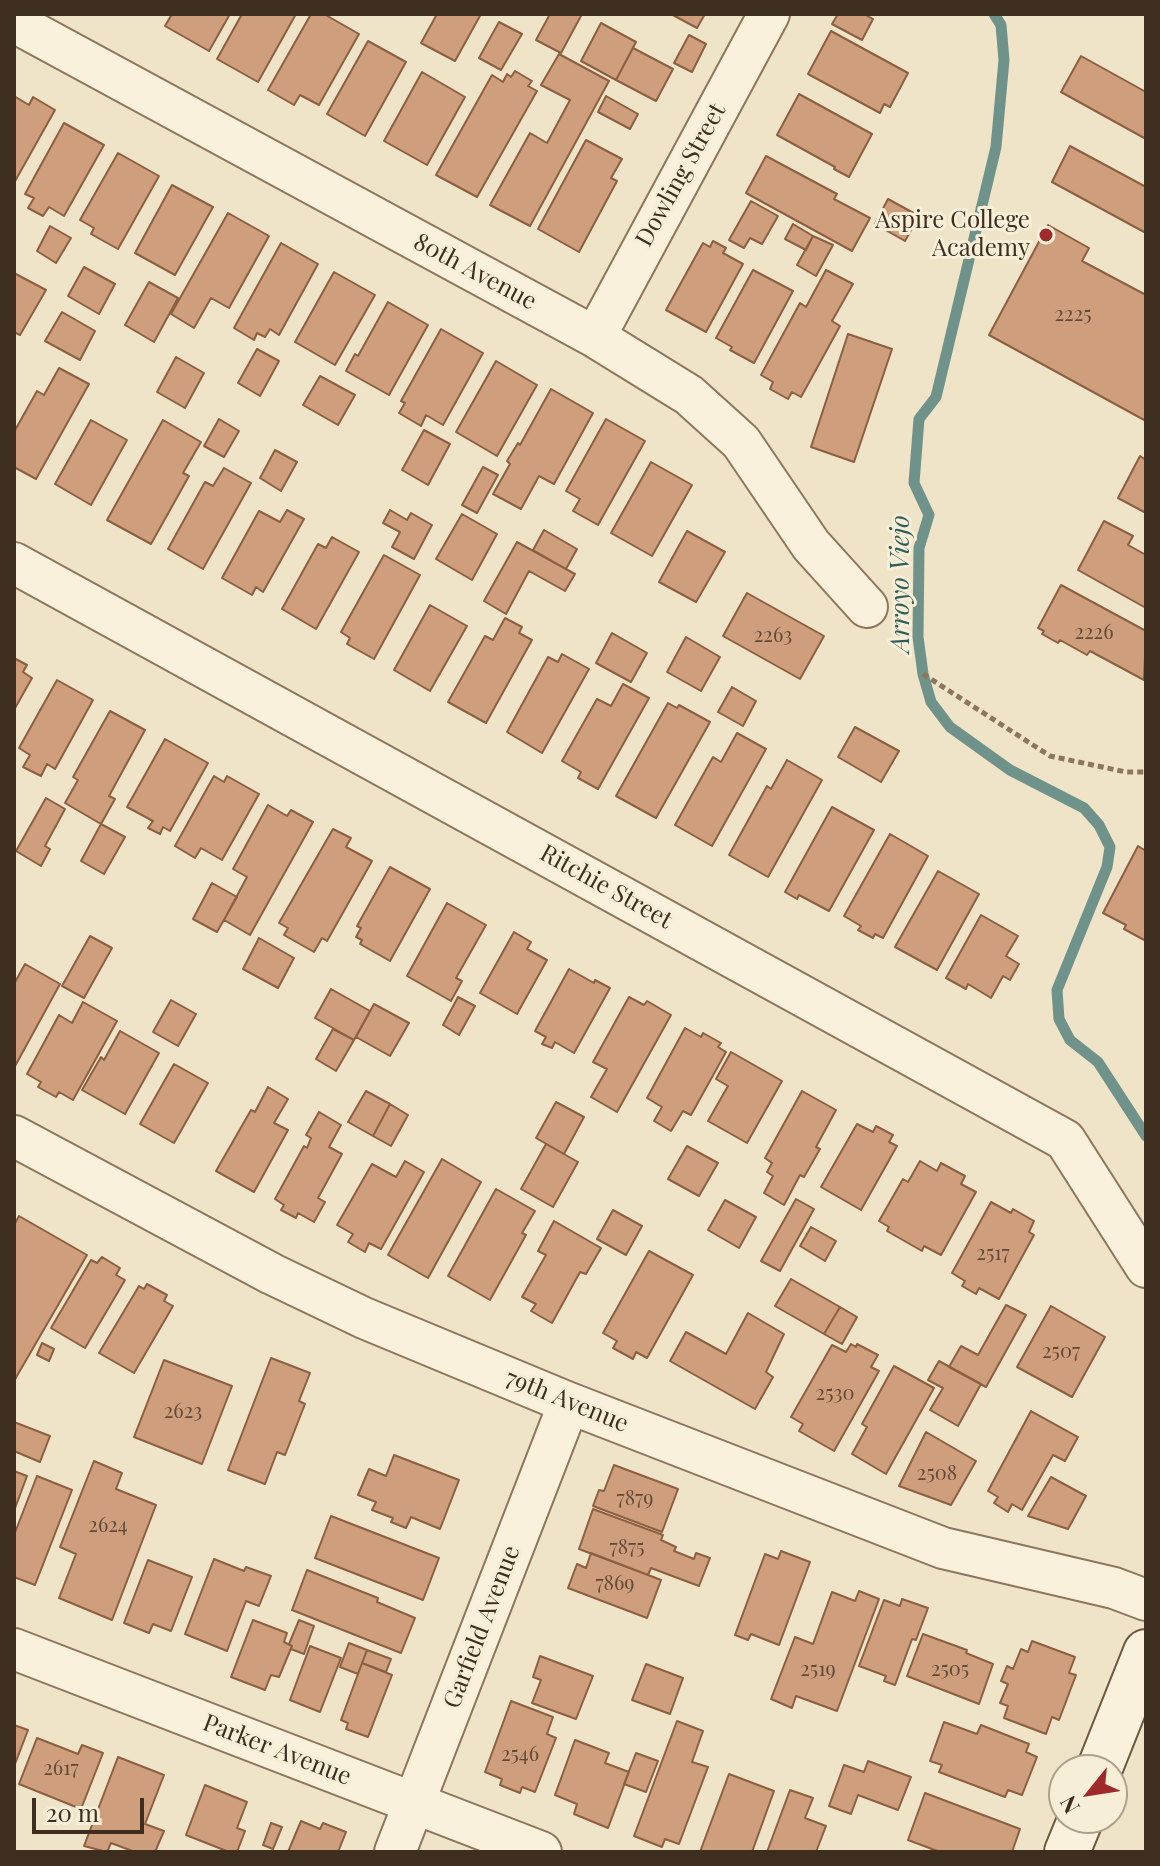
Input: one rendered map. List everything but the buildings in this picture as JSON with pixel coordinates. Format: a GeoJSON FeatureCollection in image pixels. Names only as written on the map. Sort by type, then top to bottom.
{"type":"FeatureCollection","features":[{"type":"Feature","properties":{"kind":"main road"},"geometry":{"type":"LineString","coordinates":[[1105,1754],[1146,1652]]}},
{"type":"Feature","properties":{"kind":"street","name":"Dowling Street"},"geometry":{"type":"LineString","coordinates":[[595,337],[769,14]]}},
{"type":"Feature","properties":{"kind":"street","name":"80th Avenue"},"geometry":{"type":"LineString","coordinates":[[14,22],[595,337],[689,395],[741,442],[811,545],[867,607]]}},
{"type":"Feature","properties":{"kind":"street","name":"Ritchie Street"},"geometry":{"type":"LineString","coordinates":[[14,563],[1065,1140],[1146,1267]]}},
{"type":"Feature","properties":{"kind":"street","name":"79th Avenue"},"geometry":{"type":"LineString","coordinates":[[14,1136],[272,1274],[364,1318],[569,1403],[943,1548],[1114,1588],[1146,1600]]}},
{"type":"Feature","properties":{"kind":"street","name":"Garfield Avenue"},"geometry":{"type":"LineString","coordinates":[[395,1852],[569,1403]]}},
{"type":"Feature","properties":{"kind":"street","name":"Parker Avenue"},"geometry":{"type":"LineString","coordinates":[[14,1649],[541,1852]]}},
{"type":"Feature","properties":{"kind":"path"},"geometry":{"type":"LineString","coordinates":[[923,674],[1050,756],[1126,772],[1146,772]]}},
{"type":"Feature","properties":{"kind":"waterway","name":"Arroyo Viejo"},"geometry":{"type":"LineString","coordinates":[[994,14],[1001,25],[1004,60],[996,147],[936,397],[919,419],[914,483],[929,515],[919,548],[918,637],[923,674],[931,702],[950,727],[1010,770],[1084,808],[1099,825],[1110,847],[1107,867],[1057,990],[1059,1019],[1070,1040],[1098,1062],[1146,1136]]}},
{"type":"Feature","properties":{"kind":"place","name":"Aspire College Academy"},"geometry":{"type":"Point","coordinates":[1046,235]}}]}
